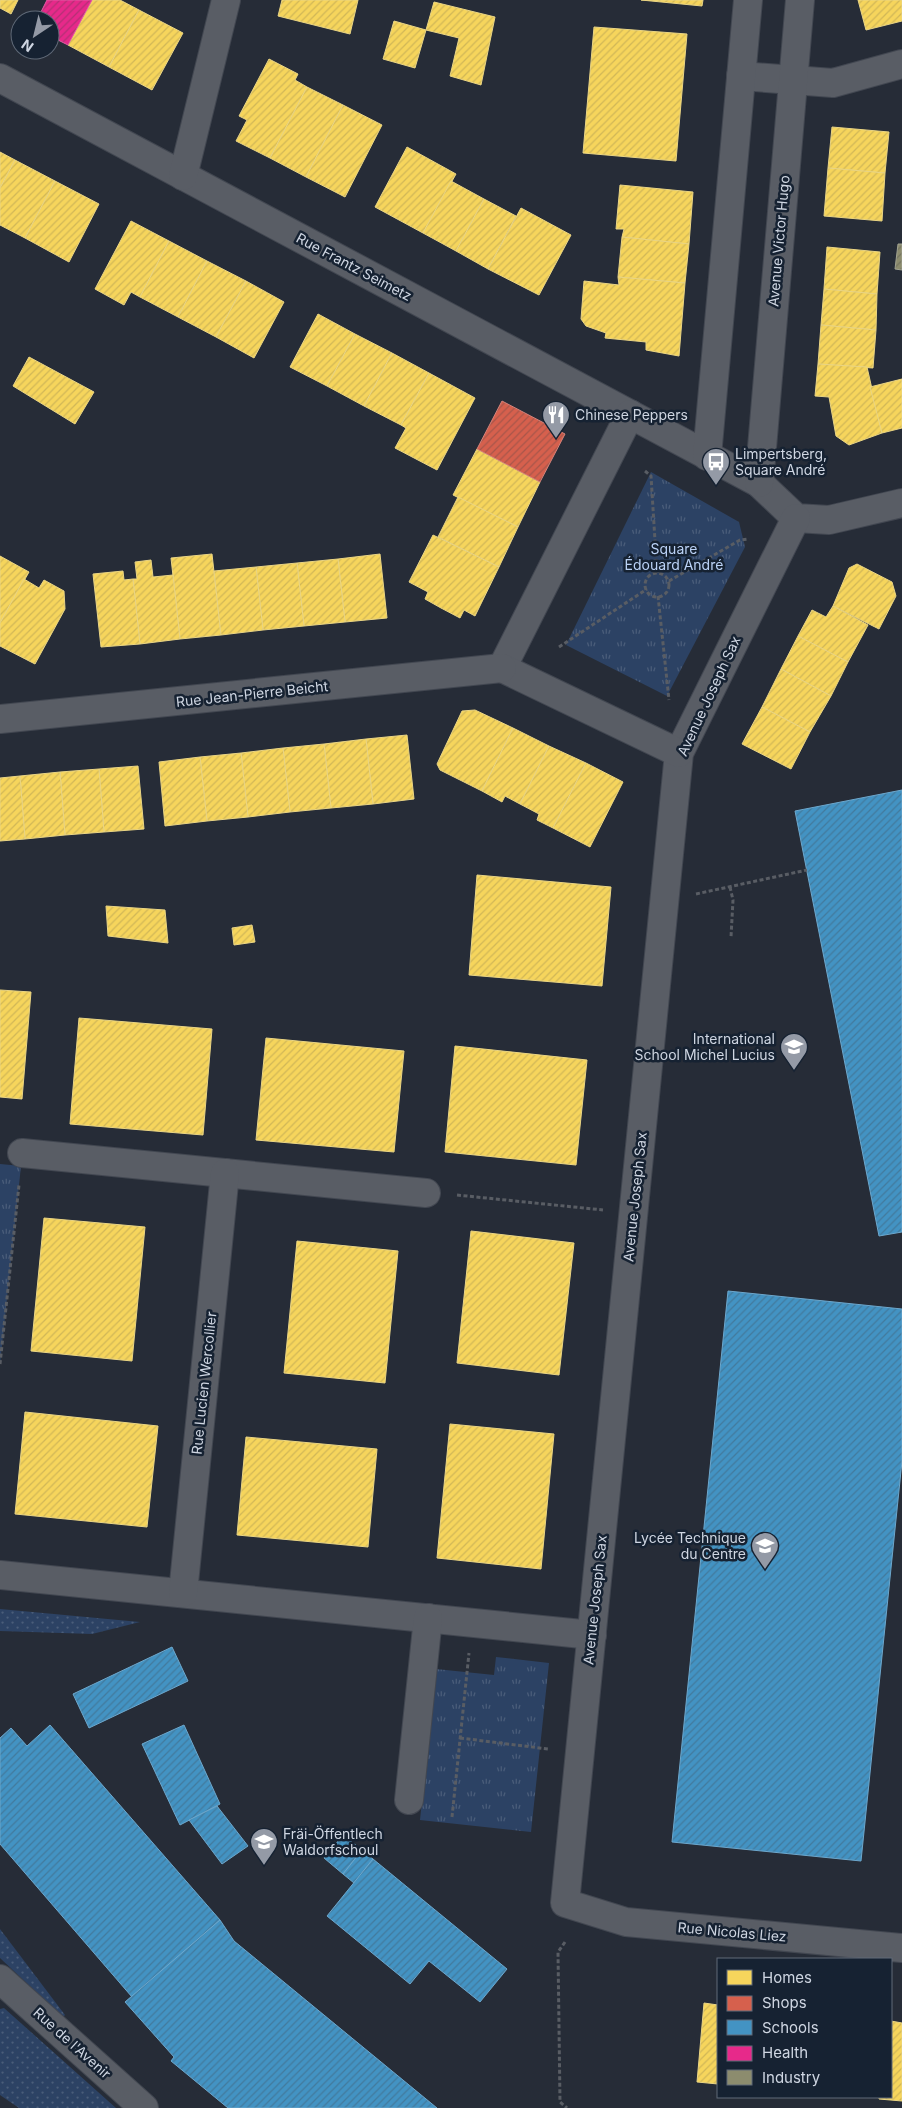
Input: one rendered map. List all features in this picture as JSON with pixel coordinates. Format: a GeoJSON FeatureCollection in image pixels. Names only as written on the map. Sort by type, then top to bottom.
{"type":"FeatureCollection","features":[{"type":"Feature","properties":{"kind":"street"},"geometry":{"type":"LineString","coordinates":[[183,176],[226,0]]}},
{"type":"Feature","properties":{"kind":"street"},"geometry":{"type":"LineString","coordinates":[[707,456],[748,0]]}},
{"type":"Feature","properties":{"kind":"street","name":"Avenue Victor Hugo"},"geometry":{"type":"LineString","coordinates":[[759,483],[800,0]]}},
{"type":"Feature","properties":{"kind":"street"},"geometry":{"type":"LineString","coordinates":[[741,76],[833,83],[902,64]]}},
{"type":"Feature","properties":{"kind":"street","name":"Rue Frantz Seimetz"},"geometry":{"type":"LineString","coordinates":[[0,78],[759,483],[796,518]]}},
{"type":"Feature","properties":{"kind":"street"},"geometry":{"type":"LineString","coordinates":[[630,414],[502,668],[678,753]]}},
{"type":"Feature","properties":{"kind":"street"},"geometry":{"type":"LineString","coordinates":[[796,518],[829,520],[902,503]]}},
{"type":"Feature","properties":{"kind":"street","name":"Avenue Joseph Sax"},"geometry":{"type":"LineString","coordinates":[[565,1903],[678,753],[796,518]]}},
{"type":"Feature","properties":{"kind":"street","name":"Rue Jean-Pierre Beicht"},"geometry":{"type":"LineString","coordinates":[[0,719],[502,668]]}},
{"type":"Feature","properties":{"kind":"street"},"geometry":{"type":"LineString","coordinates":[[22,1153],[426,1193]]}},
{"type":"Feature","properties":{"kind":"street","name":"Rue Lucien Wercollier"},"geometry":{"type":"LineString","coordinates":[[183,1593],[225,1173]]}},
{"type":"Feature","properties":{"kind":"street"},"geometry":{"type":"LineString","coordinates":[[0,1574],[592,1635]]}},
{"type":"Feature","properties":{"kind":"street"},"geometry":{"type":"LineString","coordinates":[[409,1800],[428,1618]]}},
{"type":"Feature","properties":{"kind":"street","name":"Rue Nicolas Liez"},"geometry":{"type":"LineString","coordinates":[[565,1903],[626,1922],[902,1948]]}},
{"type":"Feature","properties":{"kind":"street","name":"Rue de l'Avenir"},"geometry":{"type":"LineString","coordinates":[[0,1979],[144,2108]]}},
{"type":"Feature","properties":{"kind":"path"},"geometry":{"type":"LineString","coordinates":[[645,471],[651,476],[657,573]]}},
{"type":"Feature","properties":{"kind":"path"},"geometry":{"type":"LineString","coordinates":[[669,581],[740,540],[757,538]]}},
{"type":"Feature","properties":{"kind":"path"},"geometry":{"type":"LineString","coordinates":[[657,573],[664,575],[669,581],[668,591],[658,596],[651,595],[647,589],[647,578],[657,573]]}},
{"type":"Feature","properties":{"kind":"path"},"geometry":{"type":"LineString","coordinates":[[559,647],[647,589]]}},
{"type":"Feature","properties":{"kind":"path"},"geometry":{"type":"LineString","coordinates":[[658,596],[669,702]]}},
{"type":"Feature","properties":{"kind":"path"},"geometry":{"type":"LineString","coordinates":[[696,894],[807,870]]}},
{"type":"Feature","properties":{"kind":"path"},"geometry":{"type":"LineString","coordinates":[[730,887],[733,900],[731,937]]}},
{"type":"Feature","properties":{"kind":"path"},"geometry":{"type":"LineString","coordinates":[[0,1364],[22,1153]]}},
{"type":"Feature","properties":{"kind":"path"},"geometry":{"type":"LineString","coordinates":[[426,1193],[633,1213]]}},
{"type":"Feature","properties":{"kind":"path"},"geometry":{"type":"LineString","coordinates":[[452,1817],[470,1651]]}},
{"type":"Feature","properties":{"kind":"path"},"geometry":{"type":"LineString","coordinates":[[460,1738],[548,1749]]}},
{"type":"Feature","properties":{"kind":"path"},"geometry":{"type":"LineString","coordinates":[[565,1942],[558,1952],[560,2102],[567,2108]]}},
{"type":"Feature","properties":{"kind":"green space","name":"Square Édouard André"},"geometry":{"type":"Polygon","coordinates":[[[651,472],[739,522],[745,547],[667,696],[566,645],[651,472]]]}},
{"type":"Feature","properties":{"kind":"green space"},"geometry":{"type":"Polygon","coordinates":[[[0,1164],[21,1166],[0,1364],[0,1164]]]}},
{"type":"Feature","properties":{"kind":"green space"},"geometry":{"type":"Polygon","coordinates":[[[0,1609],[140,1622],[92,1634],[0,1631],[0,1609]]]}},
{"type":"Feature","properties":{"kind":"green space"},"geometry":{"type":"Polygon","coordinates":[[[496,1657],[549,1663],[531,1832],[420,1820],[436,1669],[494,1675],[496,1657]]]}},
{"type":"Feature","properties":{"kind":"green space"},"geometry":{"type":"Polygon","coordinates":[[[0,1929],[65,2015],[63,2017],[0,1958],[0,1929]]]}},
{"type":"Feature","properties":{"kind":"green space"},"geometry":{"type":"Polygon","coordinates":[[[4,2008],[116,2108],[19,2108],[0,2095],[0,2009],[4,2008]]]}},
{"type":"Feature","properties":{"kind":"building: Homes"},"geometry":{"type":"Polygon","coordinates":[[[0,0],[18,0],[13,10],[10,10],[10,13],[0,8],[0,0]]]}},
{"type":"Feature","properties":{"kind":"building: Homes"},"geometry":{"type":"Polygon","coordinates":[[[92,0],[120,0],[139,10],[109,67],[68,45],[92,0]]]}},
{"type":"Feature","properties":{"kind":"building: Homes"},"geometry":{"type":"Polygon","coordinates":[[[282,0],[358,0],[350,34],[278,16],[282,0]]]}},
{"type":"Feature","properties":{"kind":"building: Homes"},"geometry":{"type":"Polygon","coordinates":[[[641,0],[703,0],[702,6],[641,0]]]}},
{"type":"Feature","properties":{"kind":"building: Homes"},"geometry":{"type":"Polygon","coordinates":[[[858,0],[902,0],[902,21],[866,30],[858,0]]]}},
{"type":"Feature","properties":{"kind":"building: Homes"},"geometry":{"type":"Polygon","coordinates":[[[434,2],[495,17],[481,85],[450,76],[459,38],[426,30],[434,2]]]}},
{"type":"Feature","properties":{"kind":"building: Homes"},"geometry":{"type":"Polygon","coordinates":[[[139,10],[183,33],[152,90],[109,67],[139,10]]]}},
{"type":"Feature","properties":{"kind":"building: Homes"},"geometry":{"type":"Polygon","coordinates":[[[394,21],[426,30],[415,68],[383,59],[394,21]]]}},
{"type":"Feature","properties":{"kind":"building: Homes"},"geometry":{"type":"Polygon","coordinates":[[[594,27],[687,34],[676,161],[583,153],[594,27]]]}},
{"type":"Feature","properties":{"kind":"building: Homes"},"geometry":{"type":"Polygon","coordinates":[[[269,59],[298,74],[295,80],[307,87],[270,158],[236,141],[247,120],[239,116],[269,59]]]}},
{"type":"Feature","properties":{"kind":"building: Homes"},"geometry":{"type":"Polygon","coordinates":[[[307,87],[343,105],[306,177],[270,158],[307,87]]]}},
{"type":"Feature","properties":{"kind":"building: Homes"},"geometry":{"type":"Polygon","coordinates":[[[343,105],[382,125],[345,197],[306,177],[343,105]]]}},
{"type":"Feature","properties":{"kind":"building: Homes"},"geometry":{"type":"Polygon","coordinates":[[[832,127],[889,132],[885,173],[828,168],[832,127]]]}},
{"type":"Feature","properties":{"kind":"building: Homes"},"geometry":{"type":"Polygon","coordinates":[[[407,147],[456,174],[423,233],[375,207],[407,147]]]}},
{"type":"Feature","properties":{"kind":"building: Homes"},"geometry":{"type":"Polygon","coordinates":[[[0,152],[15,160],[0,188],[0,152]]]}},
{"type":"Feature","properties":{"kind":"building: Homes"},"geometry":{"type":"Polygon","coordinates":[[[15,160],[55,181],[25,238],[0,225],[0,188],[15,160]]]}},
{"type":"Feature","properties":{"kind":"building: Homes"},"geometry":{"type":"Polygon","coordinates":[[[828,168],[885,173],[882,221],[824,216],[828,168]]]}},
{"type":"Feature","properties":{"kind":"building: Homes"},"geometry":{"type":"Polygon","coordinates":[[[55,181],[99,204],[69,262],[25,238],[55,181]]]}},
{"type":"Feature","properties":{"kind":"building: Homes"},"geometry":{"type":"Polygon","coordinates":[[[451,181],[484,199],[456,251],[423,233],[451,181]]]}},
{"type":"Feature","properties":{"kind":"building: Homes"},"geometry":{"type":"Polygon","coordinates":[[[620,185],[693,192],[689,244],[622,237],[624,229],[616,229],[620,185]]]}},
{"type":"Feature","properties":{"kind":"building: Homes"},"geometry":{"type":"Polygon","coordinates":[[[484,199],[516,216],[488,269],[456,251],[484,199]]]}},
{"type":"Feature","properties":{"kind":"building: Homes"},"geometry":{"type":"Polygon","coordinates":[[[521,208],[571,235],[539,295],[488,269],[521,208]]]}},
{"type":"Feature","properties":{"kind":"building: Homes"},"geometry":{"type":"Polygon","coordinates":[[[131,221],[169,241],[140,297],[131,292],[124,305],[95,289],[131,221]]]}},
{"type":"Feature","properties":{"kind":"building: Homes"},"geometry":{"type":"Polygon","coordinates":[[[622,237],[689,244],[685,283],[618,277],[622,237]]]}},
{"type":"Feature","properties":{"kind":"building: Homes"},"geometry":{"type":"Polygon","coordinates":[[[169,241],[207,261],[178,317],[140,297],[169,241]]]}},
{"type":"Feature","properties":{"kind":"building: Homes"},"geometry":{"type":"Polygon","coordinates":[[[827,247],[880,252],[877,294],[824,289],[827,247]]]}},
{"type":"Feature","properties":{"kind":"building: Homes"},"geometry":{"type":"Polygon","coordinates":[[[207,261],[246,281],[216,337],[178,317],[207,261]]]}},
{"type":"Feature","properties":{"kind":"building: Homes"},"geometry":{"type":"Polygon","coordinates":[[[618,277],[685,283],[679,356],[646,350],[646,342],[605,338],[606,333],[586,326],[581,319],[584,281],[619,285],[618,277]]]}},
{"type":"Feature","properties":{"kind":"building: Homes"},"geometry":{"type":"Polygon","coordinates":[[[246,281],[284,302],[254,358],[216,337],[246,281]]]}},
{"type":"Feature","properties":{"kind":"building: Homes"},"geometry":{"type":"Polygon","coordinates":[[[824,289],[877,294],[876,330],[821,325],[824,289]]]}},
{"type":"Feature","properties":{"kind":"building: Homes"},"geometry":{"type":"Polygon","coordinates":[[[318,314],[355,334],[327,386],[290,367],[318,314]]]}},
{"type":"Feature","properties":{"kind":"building: Homes"},"geometry":{"type":"Polygon","coordinates":[[[821,325],[876,330],[873,368],[818,364],[821,325]]]}},
{"type":"Feature","properties":{"kind":"building: Homes"},"geometry":{"type":"Polygon","coordinates":[[[355,334],[392,353],[364,406],[327,386],[355,334]]]}},
{"type":"Feature","properties":{"kind":"building: Homes"},"geometry":{"type":"Polygon","coordinates":[[[392,353],[429,373],[401,425],[364,406],[392,353]]]}},
{"type":"Feature","properties":{"kind":"building: Homes"},"geometry":{"type":"Polygon","coordinates":[[[29,357],[94,392],[75,424],[13,386],[29,357]]]}},
{"type":"Feature","properties":{"kind":"building: Homes"},"geometry":{"type":"Polygon","coordinates":[[[818,364],[867,367],[882,433],[849,445],[836,436],[829,397],[815,396],[818,364]]]}},
{"type":"Feature","properties":{"kind":"building: Homes"},"geometry":{"type":"Polygon","coordinates":[[[429,373],[475,398],[437,470],[395,448],[406,428],[401,425],[429,373]]]}},
{"type":"Feature","properties":{"kind":"building: Homes"},"geometry":{"type":"Polygon","coordinates":[[[902,379],[902,428],[882,433],[870,387],[902,379]]]}},
{"type":"Feature","properties":{"kind":"building: Homes"},"geometry":{"type":"Polygon","coordinates":[[[477,449],[540,482],[518,527],[453,495],[477,449]]]}},
{"type":"Feature","properties":{"kind":"building: Homes"},"geometry":{"type":"Polygon","coordinates":[[[458,497],[518,527],[499,567],[438,537],[458,497]]]}},
{"type":"Feature","properties":{"kind":"building: Homes"},"geometry":{"type":"Polygon","coordinates":[[[433,535],[499,567],[475,616],[464,610],[460,618],[425,599],[428,592],[409,582],[433,535]]]}},
{"type":"Feature","properties":{"kind":"building: Homes"},"geometry":{"type":"Polygon","coordinates":[[[212,554],[221,635],[180,639],[171,558],[212,554]]]}},
{"type":"Feature","properties":{"kind":"building: Homes"},"geometry":{"type":"Polygon","coordinates":[[[380,554],[387,618],[345,622],[338,559],[380,554]]]}},
{"type":"Feature","properties":{"kind":"building: Homes"},"geometry":{"type":"Polygon","coordinates":[[[0,556],[29,572],[0,623],[0,556]]]}},
{"type":"Feature","properties":{"kind":"building: Homes"},"geometry":{"type":"Polygon","coordinates":[[[338,559],[345,622],[304,626],[297,563],[338,559]]]}},
{"type":"Feature","properties":{"kind":"building: Homes"},"geometry":{"type":"Polygon","coordinates":[[[151,560],[153,577],[173,575],[180,639],[140,644],[133,579],[137,579],[135,562],[151,560]]]}},
{"type":"Feature","properties":{"kind":"building: Homes"},"geometry":{"type":"Polygon","coordinates":[[[297,563],[304,626],[263,630],[256,567],[297,563]]]}},
{"type":"Feature","properties":{"kind":"building: Homes"},"geometry":{"type":"Polygon","coordinates":[[[857,564],[892,582],[896,596],[879,629],[833,606],[849,568],[857,564]]]}},
{"type":"Feature","properties":{"kind":"building: Homes"},"geometry":{"type":"Polygon","coordinates":[[[256,567],[263,630],[221,635],[214,571],[256,567]]]}},
{"type":"Feature","properties":{"kind":"building: Homes"},"geometry":{"type":"Polygon","coordinates":[[[123,571],[124,580],[133,579],[140,644],[101,647],[93,574],[123,571]]]}},
{"type":"Feature","properties":{"kind":"building: Homes"},"geometry":{"type":"Polygon","coordinates":[[[24,579],[39,588],[44,580],[64,591],[65,609],[35,664],[0,646],[0,623],[24,579]]]}},
{"type":"Feature","properties":{"kind":"building: Homes"},"geometry":{"type":"Polygon","coordinates":[[[833,606],[868,625],[848,662],[798,636],[812,610],[826,617],[833,606]]]}},
{"type":"Feature","properties":{"kind":"building: Homes"},"geometry":{"type":"Polygon","coordinates":[[[798,636],[848,662],[831,696],[781,669],[798,636]]]}},
{"type":"Feature","properties":{"kind":"building: Homes"},"geometry":{"type":"Polygon","coordinates":[[[781,669],[831,696],[810,732],[762,707],[781,669]]]}},
{"type":"Feature","properties":{"kind":"building: Homes"},"geometry":{"type":"Polygon","coordinates":[[[762,707],[810,732],[791,769],[742,744],[762,707]]]}},
{"type":"Feature","properties":{"kind":"building: Homes"},"geometry":{"type":"Polygon","coordinates":[[[475,710],[513,728],[482,791],[440,770],[437,764],[462,711],[475,710]]]}},
{"type":"Feature","properties":{"kind":"building: Homes"},"geometry":{"type":"Polygon","coordinates":[[[513,728],[549,746],[520,804],[505,796],[502,802],[482,791],[513,728]]]}},
{"type":"Feature","properties":{"kind":"building: Homes"},"geometry":{"type":"Polygon","coordinates":[[[407,735],[414,799],[373,804],[366,739],[407,735]]]}},
{"type":"Feature","properties":{"kind":"building: Homes"},"geometry":{"type":"Polygon","coordinates":[[[366,739],[373,804],[331,808],[324,744],[366,739]]]}},
{"type":"Feature","properties":{"kind":"building: Homes"},"geometry":{"type":"Polygon","coordinates":[[[324,744],[331,808],[290,812],[283,748],[324,744]]]}},
{"type":"Feature","properties":{"kind":"building: Homes"},"geometry":{"type":"Polygon","coordinates":[[[549,746],[586,763],[553,828],[537,820],[539,814],[520,804],[549,746]]]}},
{"type":"Feature","properties":{"kind":"building: Homes"},"geometry":{"type":"Polygon","coordinates":[[[283,748],[290,812],[248,817],[241,753],[283,748]]]}},
{"type":"Feature","properties":{"kind":"building: Homes"},"geometry":{"type":"Polygon","coordinates":[[[241,753],[248,817],[207,821],[200,757],[241,753]]]}},
{"type":"Feature","properties":{"kind":"building: Homes"},"geometry":{"type":"Polygon","coordinates":[[[200,757],[207,821],[165,826],[159,762],[200,757]]]}},
{"type":"Feature","properties":{"kind":"building: Homes"},"geometry":{"type":"Polygon","coordinates":[[[586,763],[623,782],[590,847],[553,828],[586,763]]]}},
{"type":"Feature","properties":{"kind":"building: Homes"},"geometry":{"type":"Polygon","coordinates":[[[138,766],[144,829],[104,832],[99,769],[138,766]]]}},
{"type":"Feature","properties":{"kind":"building: Homes"},"geometry":{"type":"Polygon","coordinates":[[[99,769],[104,832],[65,835],[60,772],[99,769]]]}},
{"type":"Feature","properties":{"kind":"building: Homes"},"geometry":{"type":"Polygon","coordinates":[[[60,772],[65,835],[25,839],[20,776],[60,772]]]}},
{"type":"Feature","properties":{"kind":"building: Homes"},"geometry":{"type":"Polygon","coordinates":[[[20,776],[25,839],[0,841],[0,778],[20,776]]]}},
{"type":"Feature","properties":{"kind":"building: Homes"},"geometry":{"type":"Polygon","coordinates":[[[477,875],[611,887],[602,986],[469,975],[477,875]]]}},
{"type":"Feature","properties":{"kind":"building: Homes"},"geometry":{"type":"Polygon","coordinates":[[[106,906],[165,910],[168,943],[108,936],[106,906]]]}},
{"type":"Feature","properties":{"kind":"building: Homes"},"geometry":{"type":"Polygon","coordinates":[[[252,925],[255,942],[234,945],[232,928],[252,925]]]}},
{"type":"Feature","properties":{"kind":"building: Homes"},"geometry":{"type":"Polygon","coordinates":[[[0,990],[31,992],[22,1099],[0,1097],[0,990]]]}},
{"type":"Feature","properties":{"kind":"building: Homes"},"geometry":{"type":"Polygon","coordinates":[[[79,1018],[212,1029],[203,1135],[70,1124],[79,1018]]]}},
{"type":"Feature","properties":{"kind":"building: Homes"},"geometry":{"type":"Polygon","coordinates":[[[266,1038],[404,1051],[394,1152],[256,1140],[266,1038]]]}},
{"type":"Feature","properties":{"kind":"building: Homes"},"geometry":{"type":"Polygon","coordinates":[[[455,1046],[587,1060],[576,1165],[445,1152],[455,1046]]]}},
{"type":"Feature","properties":{"kind":"building: Homes"},"geometry":{"type":"Polygon","coordinates":[[[44,1218],[145,1227],[132,1361],[31,1351],[44,1218]]]}},
{"type":"Feature","properties":{"kind":"building: Homes"},"geometry":{"type":"Polygon","coordinates":[[[471,1231],[574,1243],[559,1375],[457,1363],[471,1231]]]}},
{"type":"Feature","properties":{"kind":"building: Homes"},"geometry":{"type":"Polygon","coordinates":[[[297,1241],[398,1251],[385,1383],[284,1373],[297,1241]]]}},
{"type":"Feature","properties":{"kind":"building: Homes"},"geometry":{"type":"Polygon","coordinates":[[[25,1412],[158,1426],[147,1527],[15,1514],[25,1412]]]}},
{"type":"Feature","properties":{"kind":"building: Homes"},"geometry":{"type":"Polygon","coordinates":[[[450,1424],[554,1434],[541,1569],[437,1558],[450,1424]]]}},
{"type":"Feature","properties":{"kind":"building: Homes"},"geometry":{"type":"Polygon","coordinates":[[[246,1437],[377,1449],[368,1547],[237,1535],[246,1437]]]}},
{"type":"Feature","properties":{"kind":"building: Homes"},"geometry":{"type":"Polygon","coordinates":[[[704,2003],[717,2005],[717,2084],[697,2082],[704,2003]]]}},
{"type":"Feature","properties":{"kind":"building: Homes"},"geometry":{"type":"Polygon","coordinates":[[[892,2021],[902,2023],[902,2101],[879,2099],[892,2098],[892,2021]]]}},
{"type":"Feature","properties":{"kind":"building: Shops"},"geometry":{"type":"Polygon","coordinates":[[[502,401],[565,434],[540,482],[477,449],[502,401]]]}},
{"type":"Feature","properties":{"kind":"building: Schools"},"geometry":{"type":"Polygon","coordinates":[[[902,790],[902,1232],[879,1236],[795,811],[902,790]]]}},
{"type":"Feature","properties":{"kind":"building: Schools","name":"Lycée Technique du Centre"},"geometry":{"type":"Polygon","coordinates":[[[728,1291],[902,1309],[902,1461],[861,1861],[672,1842],[728,1291]]]}},
{"type":"Feature","properties":{"kind":"building: Schools"},"geometry":{"type":"Polygon","coordinates":[[[172,1647],[188,1681],[89,1728],[73,1694],[172,1647]]]}},
{"type":"Feature","properties":{"kind":"building: Schools"},"geometry":{"type":"Polygon","coordinates":[[[50,1725],[220,1920],[132,1997],[0,1844],[0,1738],[11,1728],[27,1746],[50,1725]]]}},
{"type":"Feature","properties":{"kind":"building: Schools"},"geometry":{"type":"Polygon","coordinates":[[[184,1725],[220,1804],[180,1825],[142,1744],[184,1725]]]}},
{"type":"Feature","properties":{"kind":"building: Schools"},"geometry":{"type":"Polygon","coordinates":[[[217,1806],[248,1846],[222,1864],[189,1820],[217,1806]]]}},
{"type":"Feature","properties":{"kind":"building: Schools"},"geometry":{"type":"Polygon","coordinates":[[[343,1835],[362,1850],[343,1874],[324,1858],[343,1835]]]}},
{"type":"Feature","properties":{"kind":"building: Schools"},"geometry":{"type":"Polygon","coordinates":[[[362,1850],[373,1859],[354,1883],[343,1874],[362,1850]]]}},
{"type":"Feature","properties":{"kind":"building: Schools"},"geometry":{"type":"Polygon","coordinates":[[[373,1859],[507,1969],[480,2002],[429,1961],[410,1984],[327,1916],[373,1859]]]}},
{"type":"Feature","properties":{"kind":"building: Schools"},"geometry":{"type":"Polygon","coordinates":[[[220,1920],[234,1941],[437,2108],[228,2108],[171,2061],[174,2057],[125,2002],[220,1920]]]}},
{"type":"Feature","properties":{"kind":"building: Health"},"geometry":{"type":"Polygon","coordinates":[[[47,0],[92,0],[68,45],[60,41],[60,10],[42,10],[47,0]]]}},
{"type":"Feature","properties":{"kind":"building: Industry"},"geometry":{"type":"Polygon","coordinates":[[[898,244],[902,244],[902,270],[895,269],[898,244]]]}},
{"type":"Feature","properties":{"kind":"place","name":"Chinese Peppers"},"geometry":{"type":"Point","coordinates":[556,439]}},
{"type":"Feature","properties":{"kind":"place","name":"Limpertsberg, Square André"},"geometry":{"type":"Point","coordinates":[716,486]}},
{"type":"Feature","properties":{"kind":"place","name":"International School Michel Lucius"},"geometry":{"type":"Point","coordinates":[794,1071]}},
{"type":"Feature","properties":{"kind":"place","name":"Lycée Technique du Centre"},"geometry":{"type":"Point","coordinates":[765,1570]}},
{"type":"Feature","properties":{"kind":"place","name":"Fräi-Öffentlech Waldorfschoul"},"geometry":{"type":"Point","coordinates":[264,1866]}}]}
